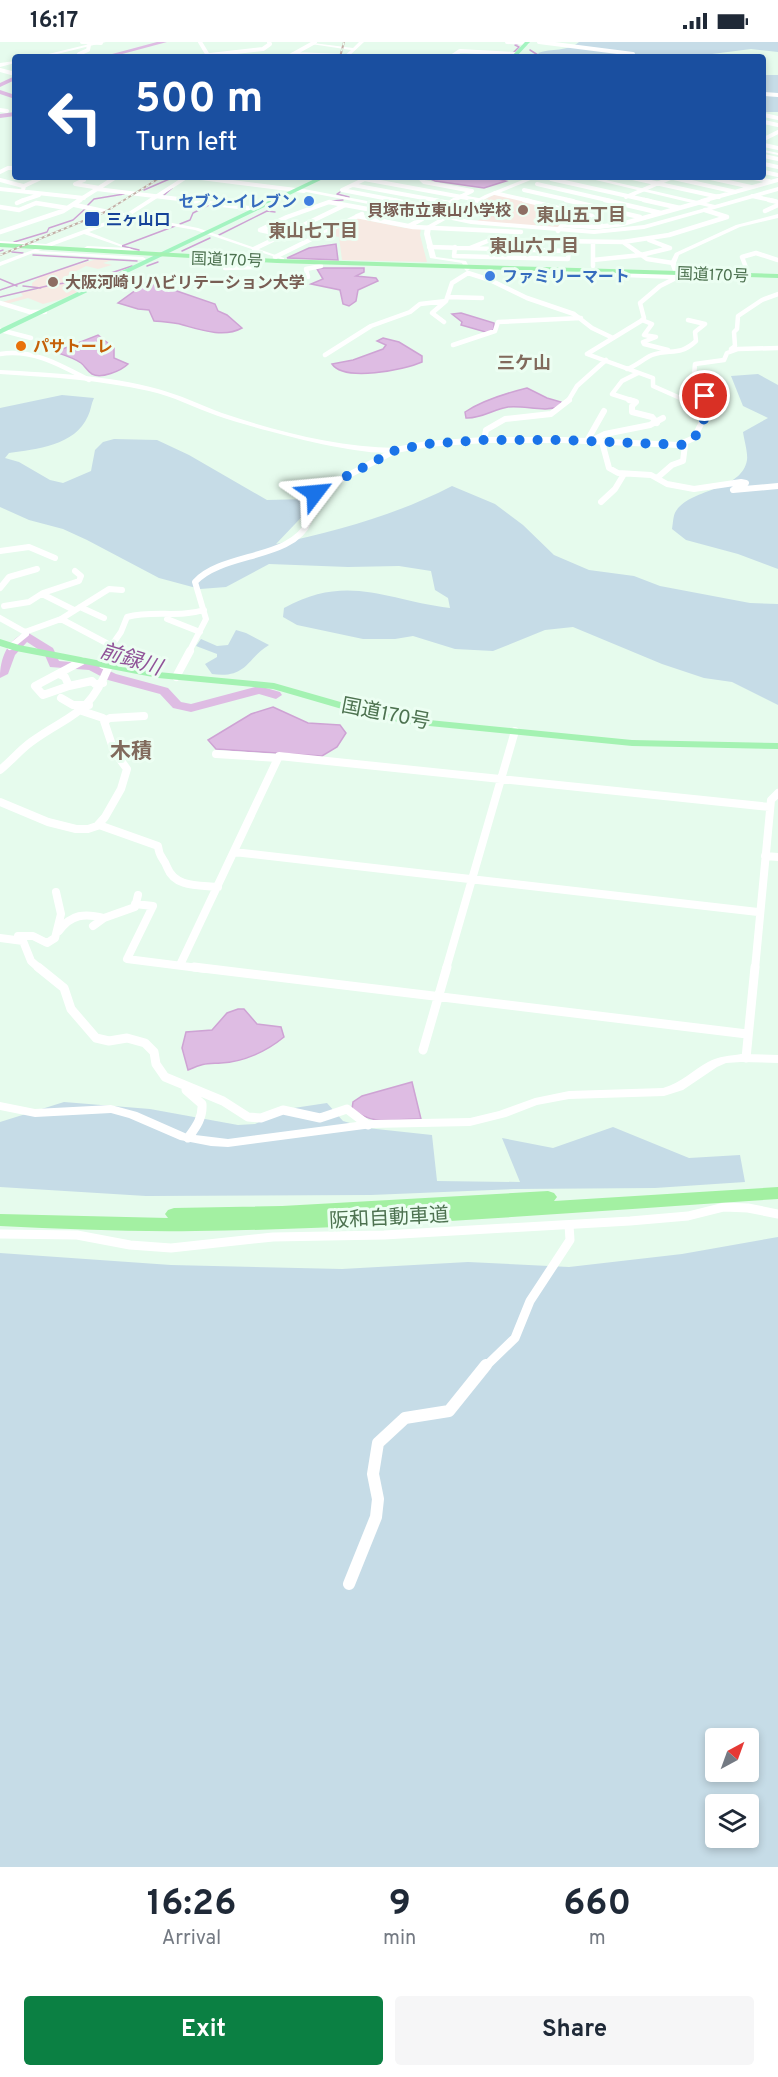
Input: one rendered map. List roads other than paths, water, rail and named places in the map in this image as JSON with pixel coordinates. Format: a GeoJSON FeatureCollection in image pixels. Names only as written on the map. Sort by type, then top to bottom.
{"type":"FeatureCollection","features":[{"type":"Feature","properties":{"kind":"highway"},"geometry":{"type":"LineString","coordinates":[[1,245],[279,258],[320,264]]}},
{"type":"Feature","properties":{"kind":"highway"},"geometry":{"type":"LineString","coordinates":[[1,245],[149,260],[359,266]]}},
{"type":"Feature","properties":{"kind":"highway","name":"国道170号"},"geometry":{"type":"LineString","coordinates":[[1,245],[217,260],[359,266],[778,276]]}},
{"type":"Feature","properties":{"kind":"highway","name":"国道170号"},"geometry":{"type":"LineString","coordinates":[[217,260],[523,271],[617,272]]}},
{"type":"Feature","properties":{"kind":"highway","name":"国道170号"},"geometry":{"type":"LineString","coordinates":[[9,646],[176,677],[274,686],[387,717],[661,745],[778,746]]}},
{"type":"Feature","properties":{"kind":"highway","name":"阪和自動車道"},"geometry":{"type":"LineString","coordinates":[[0,1210],[142,1215],[282,1212],[778,1184]]}},
{"type":"Feature","properties":{"kind":"highway","name":"阪和自動車道"},"geometry":{"type":"LineString","coordinates":[[0,1220],[196,1224],[332,1221],[778,1193]]}},
{"type":"Feature","properties":{"kind":"main road"},"geometry":{"type":"LineString","coordinates":[[51,54],[102,42]]}},
{"type":"Feature","properties":{"kind":"main road"},"geometry":{"type":"LineString","coordinates":[[518,54],[529,42]]}},
{"type":"Feature","properties":{"kind":"main road"},"geometry":{"type":"LineString","coordinates":[[1,331],[319,180]]}},
{"type":"Feature","properties":{"kind":"main road"},"geometry":{"type":"LineString","coordinates":[[209,234],[256,209],[324,180]]}},
{"type":"Feature","properties":{"kind":"street"},"geometry":{"type":"LineString","coordinates":[[82,42],[102,42]]}},
{"type":"Feature","properties":{"kind":"street"},"geometry":{"type":"LineString","coordinates":[[224,54],[263,49],[270,44],[269,42]]}},
{"type":"Feature","properties":{"kind":"street"},"geometry":{"type":"LineString","coordinates":[[348,54],[362,42]]}},
{"type":"Feature","properties":{"kind":"street"},"geometry":{"type":"LineString","coordinates":[[507,42],[529,42]]}},
{"type":"Feature","properties":{"kind":"street"},"geometry":{"type":"LineString","coordinates":[[539,42],[633,54]]}},
{"type":"Feature","properties":{"kind":"street"},"geometry":{"type":"LineString","coordinates":[[293,54],[314,43],[354,49]]}},
{"type":"Feature","properties":{"kind":"street"},"geometry":{"type":"LineString","coordinates":[[79,54],[89,49],[89,45]]}},
{"type":"Feature","properties":{"kind":"street"},"geometry":{"type":"LineString","coordinates":[[456,54],[460,51],[494,54]]}},
{"type":"Feature","properties":{"kind":"street"},"geometry":{"type":"LineString","coordinates":[[0,110],[7,111]]}},
{"type":"Feature","properties":{"kind":"street"},"geometry":{"type":"LineString","coordinates":[[0,180],[44,193],[84,198]]}},
{"type":"Feature","properties":{"kind":"street"},"geometry":{"type":"LineString","coordinates":[[0,189],[23,188],[37,180]]}},
{"type":"Feature","properties":{"kind":"street"},"geometry":{"type":"LineString","coordinates":[[84,180],[75,184],[256,209]]}},
{"type":"Feature","properties":{"kind":"street"},"geometry":{"type":"LineString","coordinates":[[0,232],[75,205],[112,180]]}},
{"type":"Feature","properties":{"kind":"street"},"geometry":{"type":"LineString","coordinates":[[0,264],[126,216],[182,180]]}},
{"type":"Feature","properties":{"kind":"street"},"geometry":{"type":"LineString","coordinates":[[218,180],[301,190],[522,230]]}},
{"type":"Feature","properties":{"kind":"street"},"geometry":{"type":"LineString","coordinates":[[363,180],[342,190],[438,209],[472,191],[422,180]]}},
{"type":"Feature","properties":{"kind":"street"},"geometry":{"type":"LineString","coordinates":[[374,180],[478,200]]}},
{"type":"Feature","properties":{"kind":"street"},"geometry":{"type":"LineString","coordinates":[[385,183],[392,180]]}},
{"type":"Feature","properties":{"kind":"street"},"geometry":{"type":"LineString","coordinates":[[527,180],[478,200],[429,227],[427,234],[429,247],[435,260],[464,262],[467,269],[521,296],[581,318],[592,328],[613,338]]}},
{"type":"Feature","properties":{"kind":"street"},"geometry":{"type":"LineString","coordinates":[[509,196],[548,180]]}},
{"type":"Feature","properties":{"kind":"street"},"geometry":{"type":"LineString","coordinates":[[562,180],[682,209]]}},
{"type":"Feature","properties":{"kind":"street"},"geometry":{"type":"LineString","coordinates":[[599,180],[716,207]]}},
{"type":"Feature","properties":{"kind":"street"},"geometry":{"type":"LineString","coordinates":[[641,180],[719,198]]}},
{"type":"Feature","properties":{"kind":"street"},"geometry":{"type":"LineString","coordinates":[[584,214],[665,180]]}},
{"type":"Feature","properties":{"kind":"street"},"geometry":{"type":"LineString","coordinates":[[684,180],[737,192]]}},
{"type":"Feature","properties":{"kind":"street"},"geometry":{"type":"LineString","coordinates":[[720,180],[754,187]]}},
{"type":"Feature","properties":{"kind":"street"},"geometry":{"type":"LineString","coordinates":[[762,180],[772,182]]}},
{"type":"Feature","properties":{"kind":"street"},"geometry":{"type":"LineString","coordinates":[[558,231],[562,225],[622,224],[665,214],[778,180]]}},
{"type":"Feature","properties":{"kind":"street"},"geometry":{"type":"LineString","coordinates":[[537,184],[665,214]]}},
{"type":"Feature","properties":{"kind":"street"},"geometry":{"type":"LineString","coordinates":[[352,185],[449,203]]}},
{"type":"Feature","properties":{"kind":"street"},"geometry":{"type":"LineString","coordinates":[[3,196],[12,189]]}},
{"type":"Feature","properties":{"kind":"street"},"geometry":{"type":"LineString","coordinates":[[357,216],[409,226],[594,232],[630,230],[778,189]]}},
{"type":"Feature","properties":{"kind":"street"},"geometry":{"type":"LineString","coordinates":[[524,190],[641,218]]}},
{"type":"Feature","properties":{"kind":"street"},"geometry":{"type":"LineString","coordinates":[[495,192],[592,216],[602,226]]}},
{"type":"Feature","properties":{"kind":"street"},"geometry":{"type":"LineString","coordinates":[[17,203],[44,193]]}},
{"type":"Feature","properties":{"kind":"street"},"geometry":{"type":"LineString","coordinates":[[254,249],[364,195]]}},
{"type":"Feature","properties":{"kind":"street"},"geometry":{"type":"LineString","coordinates":[[752,196],[778,204]]}},
{"type":"Feature","properties":{"kind":"street"},"geometry":{"type":"LineString","coordinates":[[284,235],[260,230],[287,217],[329,202],[422,219],[409,226]]}},
{"type":"Feature","properties":{"kind":"street"},"geometry":{"type":"LineString","coordinates":[[0,205],[19,210],[36,203],[68,208]]}},
{"type":"Feature","properties":{"kind":"street"},"geometry":{"type":"LineString","coordinates":[[765,211],[778,204]]}},
{"type":"Feature","properties":{"kind":"street"},"geometry":{"type":"LineString","coordinates":[[75,205],[209,234],[279,258],[370,209]]}},
{"type":"Feature","properties":{"kind":"street"},"geometry":{"type":"LineString","coordinates":[[470,248],[490,240],[593,243],[648,239],[727,217],[705,210]]}},
{"type":"Feature","properties":{"kind":"street"},"geometry":{"type":"LineString","coordinates":[[587,440],[685,445],[692,442],[706,414],[700,407],[653,386],[653,378],[587,354],[642,320],[644,312],[639,303],[660,286],[678,279],[673,263],[677,254],[744,224],[778,216]]}},
{"type":"Feature","properties":{"kind":"street"},"geometry":{"type":"LineString","coordinates":[[517,240],[522,230]]}},
{"type":"Feature","properties":{"kind":"street"},"geometry":{"type":"LineString","coordinates":[[84,232],[116,244],[123,250]]}},
{"type":"Feature","properties":{"kind":"street"},"geometry":{"type":"LineString","coordinates":[[593,243],[593,263],[670,248],[648,239]]}},
{"type":"Feature","properties":{"kind":"street"},"geometry":{"type":"LineString","coordinates":[[272,240],[280,242]]}},
{"type":"Feature","properties":{"kind":"street"},"geometry":{"type":"LineString","coordinates":[[455,248],[454,256],[568,259],[570,242]]}},
{"type":"Feature","properties":{"kind":"street"},"geometry":{"type":"LineString","coordinates":[[623,242],[651,261],[673,263]]}},
{"type":"Feature","properties":{"kind":"street"},"geometry":{"type":"LineString","coordinates":[[289,244],[298,246]]}},
{"type":"Feature","properties":{"kind":"street"},"geometry":{"type":"LineString","coordinates":[[1,245],[123,250],[137,253]]}},
{"type":"Feature","properties":{"kind":"street"},"geometry":{"type":"LineString","coordinates":[[429,247],[569,250]]}},
{"type":"Feature","properties":{"kind":"street"},"geometry":{"type":"LineString","coordinates":[[31,252],[149,260]]}},
{"type":"Feature","properties":{"kind":"street"},"geometry":{"type":"LineString","coordinates":[[733,273],[747,270],[742,257],[752,253],[778,260]]}},
{"type":"Feature","properties":{"kind":"street"},"geometry":{"type":"LineString","coordinates":[[225,268],[253,267],[257,264]]}},
{"type":"Feature","properties":{"kind":"street"},"geometry":{"type":"LineString","coordinates":[[308,277],[306,269],[320,264]]}},
{"type":"Feature","properties":{"kind":"street"},"geometry":{"type":"LineString","coordinates":[[444,322],[432,313],[447,299],[452,283],[467,269]]}},
{"type":"Feature","properties":{"kind":"street"},"geometry":{"type":"LineString","coordinates":[[523,271],[733,273],[778,276]]}},
{"type":"Feature","properties":{"kind":"street"},"geometry":{"type":"LineString","coordinates":[[733,350],[731,349],[735,346],[734,332],[737,329],[738,316],[762,300],[778,294]]}},
{"type":"Feature","properties":{"kind":"street"},"geometry":{"type":"LineString","coordinates":[[325,355],[371,326],[407,314],[420,303],[447,299],[482,298]]}},
{"type":"Feature","properties":{"kind":"street"},"geometry":{"type":"LineString","coordinates":[[0,303],[30,312],[45,312]]}},
{"type":"Feature","properties":{"kind":"street"},"geometry":{"type":"LineString","coordinates":[[453,345],[495,331],[498,322],[581,318]]}},
{"type":"Feature","properties":{"kind":"street"},"geometry":{"type":"LineString","coordinates":[[642,320],[652,324],[644,334],[656,337],[644,344],[675,354]]}},
{"type":"Feature","properties":{"kind":"street"},"geometry":{"type":"LineString","coordinates":[[627,369],[640,364],[651,355],[675,354],[691,347],[696,341],[695,332],[705,324],[688,320]]}},
{"type":"Feature","properties":{"kind":"street"},"geometry":{"type":"LineString","coordinates":[[1,331],[32,338]]}},
{"type":"Feature","properties":{"kind":"street"},"geometry":{"type":"LineString","coordinates":[[472,337],[474,344]]}},
{"type":"Feature","properties":{"kind":"street"},"geometry":{"type":"LineString","coordinates":[[700,407],[706,398],[695,390],[697,382],[694,376],[695,364],[723,360],[727,353],[733,350],[778,348]]}},
{"type":"Feature","properties":{"kind":"street"},"geometry":{"type":"LineString","coordinates":[[0,354],[27,352],[40,355],[90,380]]}},
{"type":"Feature","properties":{"kind":"street"},"geometry":{"type":"LineString","coordinates":[[484,440],[486,430],[501,421],[551,414],[567,403],[577,386],[606,360]]}},
{"type":"Feature","properties":{"kind":"street"},"geometry":{"type":"LineString","coordinates":[[0,372],[90,380],[155,390],[221,414],[314,439],[361,448],[396,450],[427,444],[484,440],[598,439],[605,434],[657,423],[663,418]]}},
{"type":"Feature","properties":{"kind":"street"},"geometry":{"type":"LineString","coordinates":[[638,373],[622,381],[612,394],[636,402],[632,406],[632,412],[652,417],[657,423]]}},
{"type":"Feature","properties":{"kind":"street"},"geometry":{"type":"LineString","coordinates":[[587,440],[604,411]]}},
{"type":"Feature","properties":{"kind":"street"},"geometry":{"type":"LineString","coordinates":[[602,442],[609,468],[624,474],[644,474],[657,477],[667,484],[694,489],[741,482],[746,484],[733,490],[778,486]]}},
{"type":"Feature","properties":{"kind":"street"},"geometry":{"type":"LineString","coordinates":[[657,477],[672,465],[683,461],[685,445]]}},
{"type":"Feature","properties":{"kind":"street"},"geometry":{"type":"LineString","coordinates":[[176,677],[206,619],[195,582],[197,577],[207,571],[274,549],[293,539],[309,522],[315,493],[396,450]]}},
{"type":"Feature","properties":{"kind":"street"},"geometry":{"type":"LineString","coordinates":[[601,502],[615,489],[624,474]]}},
{"type":"Feature","properties":{"kind":"street"},"geometry":{"type":"LineString","coordinates":[[0,551],[27,545],[55,558]]}},
{"type":"Feature","properties":{"kind":"street"},"geometry":{"type":"LineString","coordinates":[[0,588],[9,577],[37,569]]}},
{"type":"Feature","properties":{"kind":"street"},"geometry":{"type":"LineString","coordinates":[[9,621],[2,604],[29,602],[42,594],[79,581],[81,576],[75,571]]}},
{"type":"Feature","properties":{"kind":"street"},"geometry":{"type":"LineString","coordinates":[[9,646],[26,634],[25,632],[61,619],[109,589],[122,590]]}},
{"type":"Feature","properties":{"kind":"street"},"geometry":{"type":"LineString","coordinates":[[42,594],[104,618]]}},
{"type":"Feature","properties":{"kind":"street"},"geometry":{"type":"LineString","coordinates":[[0,770],[18,751],[89,705],[103,682],[105,654],[124,632],[125,618],[146,612],[190,615],[204,610]]}},
{"type":"Feature","properties":{"kind":"street"},"geometry":{"type":"LineString","coordinates":[[0,618],[25,632]]}},
{"type":"Feature","properties":{"kind":"street"},"geometry":{"type":"LineString","coordinates":[[61,619],[112,646]]}},
{"type":"Feature","properties":{"kind":"street"},"geometry":{"type":"LineString","coordinates":[[167,619],[200,632]]}},
{"type":"Feature","properties":{"kind":"street"},"geometry":{"type":"LineString","coordinates":[[82,661],[35,686],[43,695],[92,681],[95,684],[103,682]]}},
{"type":"Feature","properties":{"kind":"street"},"geometry":{"type":"LineString","coordinates":[[59,674],[65,677],[69,686]]}},
{"type":"Feature","properties":{"kind":"street"},"geometry":{"type":"LineString","coordinates":[[61,698],[73,705],[89,705]]}},
{"type":"Feature","properties":{"kind":"street"},"geometry":{"type":"LineString","coordinates":[[0,802],[40,819],[65,826],[92,828],[99,825],[116,799],[127,769],[114,751],[104,721],[100,716],[82,711]]}},
{"type":"Feature","properties":{"kind":"street"},"geometry":{"type":"LineString","coordinates":[[104,721],[110,718],[144,716]]}},
{"type":"Feature","properties":{"kind":"street"},"geometry":{"type":"LineString","coordinates":[[423,1050],[514,731]]}},
{"type":"Feature","properties":{"kind":"street"},"geometry":{"type":"LineString","coordinates":[[216,754],[278,758],[279,756],[770,807]]}},
{"type":"Feature","properties":{"kind":"street"},"geometry":{"type":"LineString","coordinates":[[180,965],[278,758]]}},
{"type":"Feature","properties":{"kind":"street"},"geometry":{"type":"LineString","coordinates":[[746,1058],[770,807],[771,800],[778,793]]}},
{"type":"Feature","properties":{"kind":"street"},"geometry":{"type":"LineString","coordinates":[[99,825],[158,846],[159,857],[167,866],[167,873],[170,877],[189,883],[218,887]]}},
{"type":"Feature","properties":{"kind":"street"},"geometry":{"type":"LineString","coordinates":[[234,852],[759,912]]}},
{"type":"Feature","properties":{"kind":"street"},"geometry":{"type":"LineString","coordinates":[[765,856],[778,857]]}},
{"type":"Feature","properties":{"kind":"street"},"geometry":{"type":"LineString","coordinates":[[56,892],[61,914],[56,936]]}},
{"type":"Feature","properties":{"kind":"street"},"geometry":{"type":"LineString","coordinates":[[93,926],[104,918],[135,907],[136,899],[153,906],[127,959],[747,1034]]}},
{"type":"Feature","properties":{"kind":"street"},"geometry":{"type":"LineString","coordinates":[[0,937],[33,936],[50,943],[69,919],[83,914],[104,918]]}},
{"type":"Feature","properties":{"kind":"street"},"geometry":{"type":"LineString","coordinates":[[0,937],[23,941],[31,961],[64,988],[71,1009],[96,1038],[109,1041],[127,1038],[145,1043],[154,1052],[159,1071],[202,1104],[200,1122],[188,1138]]}},
{"type":"Feature","properties":{"kind":"street"},"geometry":{"type":"LineString","coordinates":[[0,1106],[36,1113],[111,1109],[188,1138],[211,1142],[240,1142],[368,1125],[470,1122],[553,1097],[664,1092],[690,1081],[713,1064],[746,1058],[778,1059]]}},
{"type":"Feature","properties":{"kind":"street"},"geometry":{"type":"LineString","coordinates":[[176,1083],[223,1101],[248,1117],[261,1118],[283,1110],[320,1118],[347,1109],[368,1125]]}},
{"type":"Feature","properties":{"kind":"street"},"geometry":{"type":"LineString","coordinates":[[0,1234],[76,1235],[130,1245],[171,1248],[273,1237],[384,1235],[569,1225],[688,1216],[724,1207],[748,1208],[778,1214]]}},
{"type":"Feature","properties":{"kind":"street"},"geometry":{"type":"LineString","coordinates":[[349,1584],[376,1517],[378,1499],[373,1474],[378,1443],[405,1418],[449,1411],[480,1371],[509,1346],[515,1338],[530,1301],[570,1240],[569,1225]]}},
{"type":"Feature","properties":{"kind":"waterway"},"geometry":{"type":"LineString","coordinates":[[116,54],[164,42]]}},
{"type":"Feature","properties":{"kind":"waterway"},"geometry":{"type":"LineString","coordinates":[[512,54],[519,47],[515,45],[519,43]]}},
{"type":"Feature","properties":{"kind":"waterway"},"geometry":{"type":"LineString","coordinates":[[530,50],[536,54]]}},
{"type":"Feature","properties":{"kind":"waterway"},"geometry":{"type":"LineString","coordinates":[[0,85],[12,79]]}},
{"type":"Feature","properties":{"kind":"waterway"},"geometry":{"type":"LineString","coordinates":[[0,92],[12,96]]}},
{"type":"Feature","properties":{"kind":"waterway"},"geometry":{"type":"LineString","coordinates":[[0,116],[12,114]]}},
{"type":"Feature","properties":{"kind":"waterway"},"geometry":{"type":"LineString","coordinates":[[144,190],[167,180]]}},
{"type":"Feature","properties":{"kind":"waterway"},"geometry":{"type":"LineString","coordinates":[[163,196],[172,188]]}},
{"type":"Feature","properties":{"kind":"waterway"},"geometry":{"type":"LineString","coordinates":[[340,192],[337,194],[349,197]]}},
{"type":"Feature","properties":{"kind":"waterway"},"geometry":{"type":"LineString","coordinates":[[86,207],[94,199],[124,194]]}},
{"type":"Feature","properties":{"kind":"waterway"},"geometry":{"type":"LineString","coordinates":[[332,201],[343,200]]}},
{"type":"Feature","properties":{"kind":"waterway"},"geometry":{"type":"LineString","coordinates":[[180,224],[190,220],[193,213],[211,204]]}},
{"type":"Feature","properties":{"kind":"waterway"},"geometry":{"type":"LineString","coordinates":[[14,242],[47,232],[49,228],[73,220],[85,209]]}},
{"type":"Feature","properties":{"kind":"waterway"},"geometry":{"type":"LineString","coordinates":[[219,235],[267,211],[275,212]]}},
{"type":"Feature","properties":{"kind":"waterway"},"geometry":{"type":"LineString","coordinates":[[139,250],[122,246],[175,226]]}},
{"type":"Feature","properties":{"kind":"waterway"},"geometry":{"type":"LineString","coordinates":[[182,251],[210,238]]}},
{"type":"Feature","properties":{"kind":"waterway"},"geometry":{"type":"LineString","coordinates":[[12,252],[23,253]]}},
{"type":"Feature","properties":{"kind":"waterway"},"geometry":{"type":"LineString","coordinates":[[33,255],[137,261]]}},
{"type":"Feature","properties":{"kind":"waterway"},"geometry":{"type":"LineString","coordinates":[[15,285],[88,260]]}},
{"type":"Feature","properties":{"kind":"waterway"},"geometry":{"type":"LineString","coordinates":[[147,266],[158,262]]}},
{"type":"Feature","properties":{"kind":"waterway"},"geometry":{"type":"LineString","coordinates":[[91,284],[105,275],[132,266]]}},
{"type":"Feature","properties":{"kind":"waterway"},"geometry":{"type":"LineString","coordinates":[[0,279],[15,285]]}},
{"type":"Feature","properties":{"kind":"waterway"},"geometry":{"type":"LineString","coordinates":[[51,285],[65,283]]}},
{"type":"Feature","properties":{"kind":"waterway"},"geometry":{"type":"LineString","coordinates":[[70,283],[82,283]]}},
{"type":"Feature","properties":{"kind":"waterway"},"geometry":{"type":"LineString","coordinates":[[0,290],[15,285]]}},
{"type":"Feature","properties":{"kind":"waterway"},"geometry":{"type":"LineString","coordinates":[[23,286],[39,288]]}},
{"type":"Feature","properties":{"kind":"waterway"},"geometry":{"type":"LineString","coordinates":[[39,288],[47,286]]}},
{"type":"Feature","properties":{"kind":"waterway"},"geometry":{"type":"LineString","coordinates":[[0,297],[39,288]]}},
{"type":"Feature","properties":{"kind":"waterway","name":"前録川"},"geometry":{"type":"LineString","coordinates":[[0,674],[4,671],[12,651],[27,636],[49,651],[54,664],[91,667],[112,677],[164,691],[177,705],[191,708],[259,690],[276,695]]}},
{"type":"Feature","properties":{"kind":"railway"},"geometry":{"type":"LineString","coordinates":[[341,54],[344,42]]}},
{"type":"Feature","properties":{"kind":"railway"},"geometry":{"type":"LineString","coordinates":[[0,255],[105,212],[156,180]]}},
{"type":"Feature","properties":{"kind":"place","name":"セブン-イレブン"},"geometry":{"type":"Point","coordinates":[309,201]}},
{"type":"Feature","properties":{"kind":"place","name":"貝塚市立東山小学校"},"geometry":{"type":"Point","coordinates":[523,210]}},
{"type":"Feature","properties":{"kind":"place","name":"三ヶ山口"},"geometry":{"type":"Point","coordinates":[92,219]}},
{"type":"Feature","properties":{"kind":"place","name":"ファミリーマート"},"geometry":{"type":"Point","coordinates":[490,276]}},
{"type":"Feature","properties":{"kind":"place","name":"大阪河崎リハビリテーション大学"},"geometry":{"type":"Point","coordinates":[53,282]}},
{"type":"Feature","properties":{"kind":"place","name":"パサトーレ"},"geometry":{"type":"Point","coordinates":[21,346]}},
{"type":"Feature","properties":{"kind":"district","name":"東山五丁目"},"geometry":{"type":"Point","coordinates":[581,215]}},
{"type":"Feature","properties":{"kind":"district","name":"東山七丁目"},"geometry":{"type":"Point","coordinates":[313,231]}},
{"type":"Feature","properties":{"kind":"district","name":"東山六丁目"},"geometry":{"type":"Point","coordinates":[534,246]}},
{"type":"Feature","properties":{"kind":"district","name":"三ケ山"},"geometry":{"type":"Point","coordinates":[524,363]}},
{"type":"Feature","properties":{"kind":"district","name":"木積"},"geometry":{"type":"Point","coordinates":[131,751]}}]}
